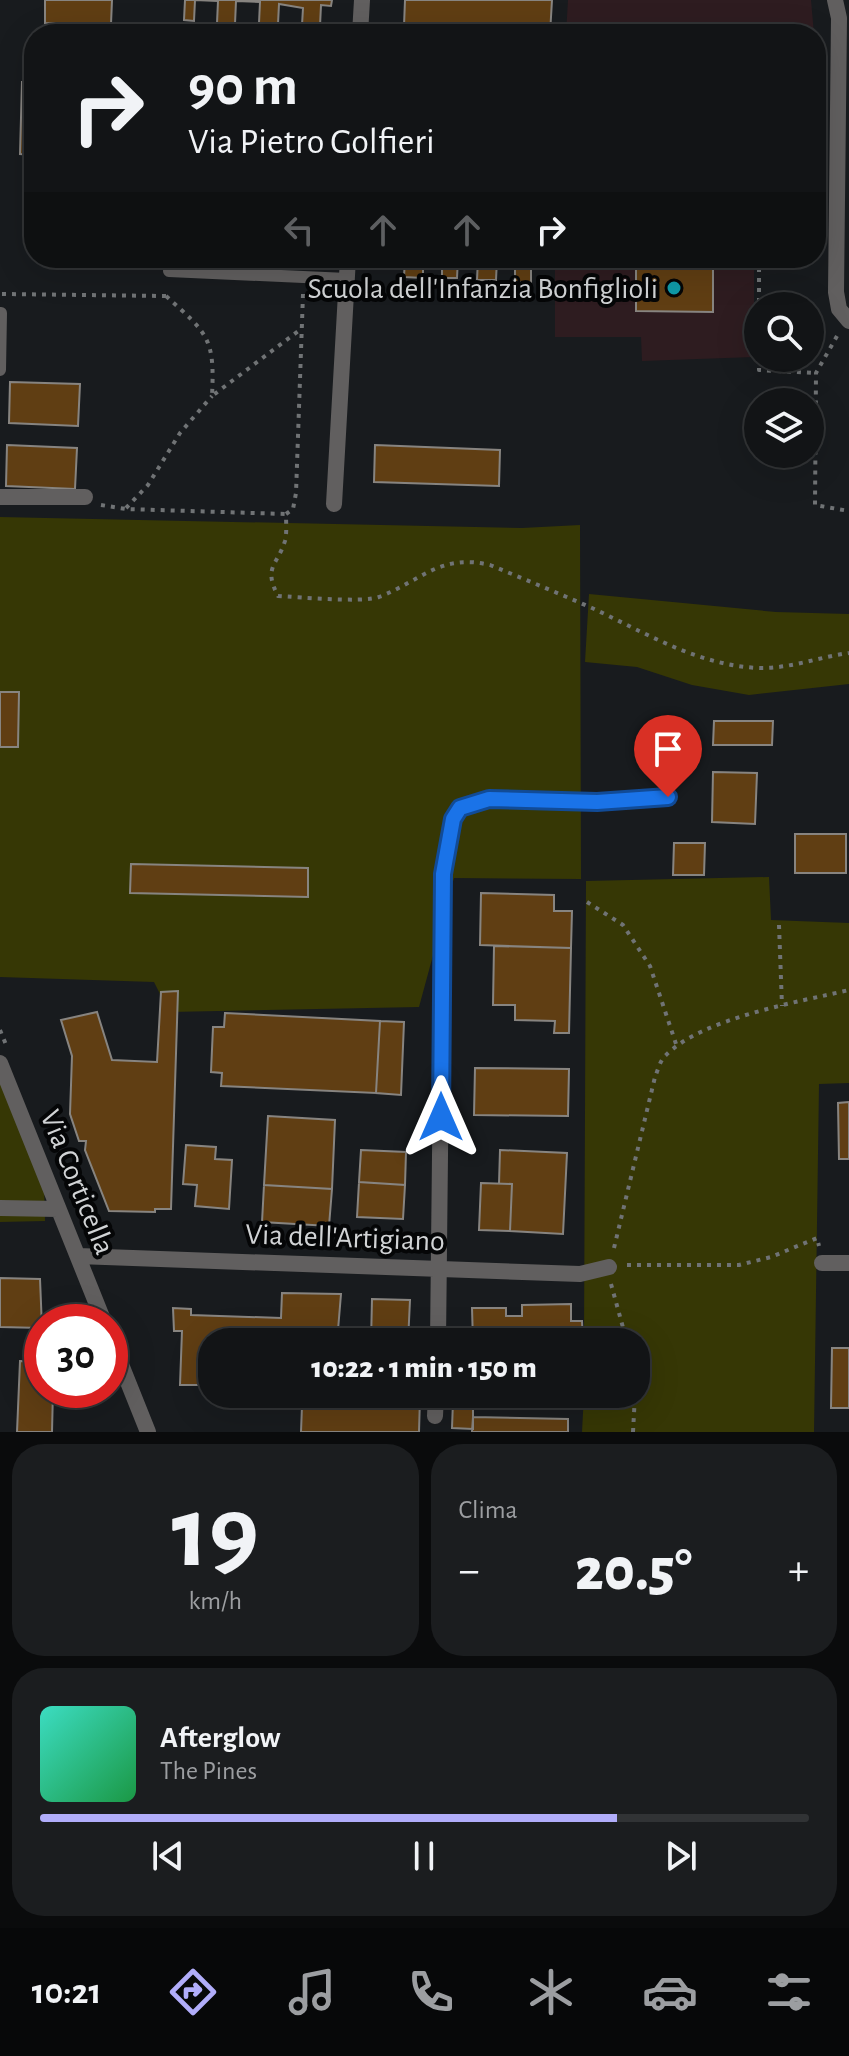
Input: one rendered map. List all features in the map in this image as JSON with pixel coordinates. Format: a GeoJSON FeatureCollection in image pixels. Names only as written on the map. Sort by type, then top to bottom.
{"type":"FeatureCollection","features":[{"type":"Feature","properties":{"kind":"street"},"geometry":{"type":"LineString","coordinates":[[361,24],[362,0]]}},
{"type":"Feature","properties":{"kind":"street"},"geometry":{"type":"LineString","coordinates":[[835,0],[839,18],[836,292],[839,309],[848,320]]}},
{"type":"Feature","properties":{"kind":"street"},"geometry":{"type":"LineString","coordinates":[[334,504],[348,268]]}},
{"type":"Feature","properties":{"kind":"street"},"geometry":{"type":"LineString","coordinates":[[0,497],[85,497]]}},
{"type":"Feature","properties":{"kind":"street"},"geometry":{"type":"LineString","coordinates":[[438,1328],[443,874]]}},
{"type":"Feature","properties":{"kind":"street","name":"Via Corticella"},"geometry":{"type":"LineString","coordinates":[[0,1063],[97,1304]]}},
{"type":"Feature","properties":{"kind":"street"},"geometry":{"type":"LineString","coordinates":[[0,1208],[58,1209]]}},
{"type":"Feature","properties":{"kind":"street","name":"Via dell'Artigiano"},"geometry":{"type":"LineString","coordinates":[[78,1256],[580,1274],[609,1267]]}},
{"type":"Feature","properties":{"kind":"street"},"geometry":{"type":"LineString","coordinates":[[822,1263],[849,1263]]}},
{"type":"Feature","properties":{"kind":"street"},"geometry":{"type":"LineString","coordinates":[[128,1388],[142,1427]]}},
{"type":"Feature","properties":{"kind":"street"},"geometry":{"type":"LineString","coordinates":[[435,1408],[435,1416]]}},
{"type":"Feature","properties":{"kind":"lane"},"geometry":{"type":"LineString","coordinates":[[169,271],[347,279]]}},
{"type":"Feature","properties":{"kind":"lane"},"geometry":{"type":"LineString","coordinates":[[0,370],[1,313]]}},
{"type":"Feature","properties":{"kind":"lane"},"geometry":{"type":"LineString","coordinates":[[443,874],[453,819],[460,808],[470,803],[489,799],[597,802],[668,797]]}},
{"type":"Feature","properties":{"kind":"path"},"geometry":{"type":"LineString","coordinates":[[759,268],[759,292]]}},
{"type":"Feature","properties":{"kind":"path"},"geometry":{"type":"LineString","coordinates":[[166,296],[169,271]]}},
{"type":"Feature","properties":{"kind":"path"},"geometry":{"type":"LineString","coordinates":[[85,497],[103,506],[126,509],[286,514],[293,509],[304,275]]}},
{"type":"Feature","properties":{"kind":"path"},"geometry":{"type":"LineString","coordinates":[[0,294],[166,296],[194,321],[212,348],[212,396]]}},
{"type":"Feature","properties":{"kind":"path"},"geometry":{"type":"LineString","coordinates":[[848,320],[816,373],[815,505],[849,511]]}},
{"type":"Feature","properties":{"kind":"path"},"geometry":{"type":"LineString","coordinates":[[126,509],[148,485],[180,433],[212,396],[302,328]]}},
{"type":"Feature","properties":{"kind":"path"},"geometry":{"type":"LineString","coordinates":[[797,372],[816,373]]}},
{"type":"Feature","properties":{"kind":"path"},"geometry":{"type":"LineString","coordinates":[[286,514],[285,540],[272,563],[270,581],[278,596],[376,598],[430,570],[453,561],[472,560],[592,608],[672,648],[724,665],[787,666],[849,653]]}},
{"type":"Feature","properties":{"kind":"path"},"geometry":{"type":"LineString","coordinates":[[587,902],[623,925],[650,966],[677,1047]]}},
{"type":"Feature","properties":{"kind":"path"},"geometry":{"type":"LineString","coordinates":[[779,925],[782,1006]]}},
{"type":"Feature","properties":{"kind":"path"},"geometry":{"type":"LineString","coordinates":[[622,1328],[612,1296],[609,1267],[655,1077],[664,1056],[741,1016],[849,990]]}},
{"type":"Feature","properties":{"kind":"path"},"geometry":{"type":"LineString","coordinates":[[609,1267],[648,1263],[739,1265],[771,1257],[817,1238],[822,1263]]}},
{"type":"Feature","properties":{"kind":"path"},"geometry":{"type":"LineString","coordinates":[[633,1432],[634,1408]]}},
{"type":"Feature","properties":{"kind":"shaded area"},"geometry":{"type":"Polygon","coordinates":[[[568,0],[811,0],[813,24],[567,24],[568,0]]]}},
{"type":"Feature","properties":{"kind":"shaded area"},"geometry":{"type":"Polygon","coordinates":[[[555,268],[754,268],[754,292],[744,292],[744,357],[642,361],[641,337],[555,337],[555,268]]]}},
{"type":"Feature","properties":{"kind":"shaded area"},"geometry":{"type":"Polygon","coordinates":[[[0,517],[522,528],[580,525],[581,879],[454,878],[419,1007],[169,1012],[154,982],[0,977],[0,517]]]}},
{"type":"Feature","properties":{"kind":"shaded area"},"geometry":{"type":"Polygon","coordinates":[[[589,594],[776,612],[849,614],[849,684],[749,695],[692,685],[637,667],[585,662],[589,594]]]}},
{"type":"Feature","properties":{"kind":"shaded area"},"geometry":{"type":"Polygon","coordinates":[[[769,877],[771,920],[849,923],[849,1083],[819,1084],[814,1432],[582,1432],[583,1408],[650,1408],[650,1328],[584,1328],[586,881],[769,877]]]}},
{"type":"Feature","properties":{"kind":"shaded area"},"geometry":{"type":"Polygon","coordinates":[[[0,1075],[44,1183],[45,1221],[0,1222],[0,1075]]]}},
{"type":"Feature","properties":{"kind":"building"},"geometry":{"type":"Polygon","coordinates":[[[45,0],[112,0],[111,24],[45,23],[45,0]]]}},
{"type":"Feature","properties":{"kind":"building"},"geometry":{"type":"Polygon","coordinates":[[[185,0],[195,0],[194,21],[184,20],[185,0]]]}},
{"type":"Feature","properties":{"kind":"building"},"geometry":{"type":"Polygon","coordinates":[[[195,0],[332,0],[331,6],[321,5],[320,24],[302,24],[303,8],[279,4],[278,24],[259,23],[260,2],[236,1],[235,24],[217,23],[218,1],[195,0]]]}},
{"type":"Feature","properties":{"kind":"building"},"geometry":{"type":"Polygon","coordinates":[[[405,0],[552,0],[551,24],[404,24],[405,0]]]}},
{"type":"Feature","properties":{"kind":"building"},"geometry":{"type":"Polygon","coordinates":[[[22,82],[24,82],[24,154],[20,154],[22,82]]]}},
{"type":"Feature","properties":{"kind":"building"},"geometry":{"type":"Polygon","coordinates":[[[404,268],[423,268],[423,278],[404,277],[404,268]]]}},
{"type":"Feature","properties":{"kind":"building"},"geometry":{"type":"Polygon","coordinates":[[[442,268],[458,268],[457,278],[442,278],[442,268]]]}},
{"type":"Feature","properties":{"kind":"building"},"geometry":{"type":"Polygon","coordinates":[[[478,268],[497,268],[496,280],[477,280],[478,268]]]}},
{"type":"Feature","properties":{"kind":"building"},"geometry":{"type":"Polygon","coordinates":[[[515,268],[531,268],[531,282],[515,282],[515,268]]]}},
{"type":"Feature","properties":{"kind":"building","name":"Scuola dell'Infanzia Bonfiglioli"},"geometry":{"type":"Polygon","coordinates":[[[636,268],[713,268],[713,312],[636,311],[636,268]]]}},
{"type":"Feature","properties":{"kind":"building"},"geometry":{"type":"Polygon","coordinates":[[[10,382],[80,384],[78,426],[9,423],[10,382]]]}},
{"type":"Feature","properties":{"kind":"building"},"geometry":{"type":"Polygon","coordinates":[[[7,445],[77,448],[75,489],[6,486],[7,445]]]}},
{"type":"Feature","properties":{"kind":"building"},"geometry":{"type":"Polygon","coordinates":[[[375,445],[500,450],[499,486],[374,482],[375,445]]]}},
{"type":"Feature","properties":{"kind":"building"},"geometry":{"type":"Polygon","coordinates":[[[0,692],[19,692],[18,747],[0,747],[0,692]]]}},
{"type":"Feature","properties":{"kind":"building"},"geometry":{"type":"Polygon","coordinates":[[[714,721],[773,721],[772,745],[713,745],[714,721]]]}},
{"type":"Feature","properties":{"kind":"building"},"geometry":{"type":"Polygon","coordinates":[[[713,772],[757,773],[755,824],[712,822],[713,772]]]}},
{"type":"Feature","properties":{"kind":"building"},"geometry":{"type":"Polygon","coordinates":[[[795,834],[846,834],[846,873],[795,873],[795,834]]]}},
{"type":"Feature","properties":{"kind":"building"},"geometry":{"type":"Polygon","coordinates":[[[674,843],[705,843],[704,875],[673,875],[674,843]]]}},
{"type":"Feature","properties":{"kind":"building"},"geometry":{"type":"Polygon","coordinates":[[[131,864],[308,868],[308,897],[130,893],[131,864]]]}},
{"type":"Feature","properties":{"kind":"building"},"geometry":{"type":"Polygon","coordinates":[[[481,893],[554,895],[554,911],[572,911],[571,948],[480,945],[481,893]]]}},
{"type":"Feature","properties":{"kind":"building"},"geometry":{"type":"Polygon","coordinates":[[[494,946],[571,948],[569,1033],[554,1033],[555,1021],[515,1020],[515,1005],[493,1005],[494,946]]]}},
{"type":"Feature","properties":{"kind":"building"},"geometry":{"type":"Polygon","coordinates":[[[178,991],[171,1209],[155,1209],[155,1212],[109,1211],[85,1150],[86,1141],[79,1141],[70,1114],[72,1056],[61,1020],[97,1012],[112,1060],[157,1062],[161,992],[178,991]]]}},
{"type":"Feature","properties":{"kind":"building"},"geometry":{"type":"Polygon","coordinates":[[[225,1013],[380,1021],[376,1093],[221,1086],[222,1073],[211,1072],[213,1027],[224,1027],[225,1013]]]}},
{"type":"Feature","properties":{"kind":"building"},"geometry":{"type":"Polygon","coordinates":[[[380,1021],[404,1022],[401,1095],[376,1093],[380,1021]]]}},
{"type":"Feature","properties":{"kind":"building"},"geometry":{"type":"Polygon","coordinates":[[[475,1068],[569,1069],[568,1116],[474,1115],[475,1068]]]}},
{"type":"Feature","properties":{"kind":"building"},"geometry":{"type":"Polygon","coordinates":[[[849,1102],[849,1159],[839,1159],[838,1103],[849,1102]]]}},
{"type":"Feature","properties":{"kind":"building"},"geometry":{"type":"Polygon","coordinates":[[[268,1116],[335,1120],[332,1189],[264,1185],[268,1116]]]}},
{"type":"Feature","properties":{"kind":"building"},"geometry":{"type":"Polygon","coordinates":[[[186,1145],[216,1147],[215,1159],[232,1160],[229,1209],[195,1206],[197,1185],[183,1184],[186,1145]]]}},
{"type":"Feature","properties":{"kind":"building"},"geometry":{"type":"Polygon","coordinates":[[[361,1150],[406,1152],[405,1185],[359,1182],[361,1150]]]}},
{"type":"Feature","properties":{"kind":"building"},"geometry":{"type":"Polygon","coordinates":[[[500,1150],[567,1153],[563,1234],[510,1231],[512,1184],[499,1184],[500,1150]]]}},
{"type":"Feature","properties":{"kind":"building"},"geometry":{"type":"Polygon","coordinates":[[[359,1182],[405,1185],[403,1219],[357,1217],[359,1182]]]}},
{"type":"Feature","properties":{"kind":"building"},"geometry":{"type":"Polygon","coordinates":[[[481,1183],[512,1184],[510,1231],[479,1230],[481,1183]]]}},
{"type":"Feature","properties":{"kind":"building"},"geometry":{"type":"Polygon","coordinates":[[[264,1185],[332,1189],[329,1226],[262,1222],[264,1185]]]}},
{"type":"Feature","properties":{"kind":"building"},"geometry":{"type":"Polygon","coordinates":[[[0,1278],[40,1279],[41,1304],[24,1304],[24,1328],[0,1327],[0,1278]]]}},
{"type":"Feature","properties":{"kind":"building"},"geometry":{"type":"Polygon","coordinates":[[[282,1293],[341,1294],[338,1328],[198,1328],[198,1385],[180,1385],[182,1331],[174,1331],[173,1308],[191,1309],[191,1315],[281,1318],[282,1293]]]}},
{"type":"Feature","properties":{"kind":"building"},"geometry":{"type":"Polygon","coordinates":[[[372,1299],[410,1300],[409,1328],[371,1328],[372,1299]]]}},
{"type":"Feature","properties":{"kind":"building"},"geometry":{"type":"Polygon","coordinates":[[[571,1304],[571,1321],[582,1321],[582,1328],[473,1328],[472,1308],[506,1308],[506,1316],[522,1316],[522,1305],[571,1304]]]}},
{"type":"Feature","properties":{"kind":"building"},"geometry":{"type":"Polygon","coordinates":[[[832,1348],[849,1348],[849,1408],[831,1408],[832,1348]]]}},
{"type":"Feature","properties":{"kind":"building"},"geometry":{"type":"Polygon","coordinates":[[[20,1361],[24,1361],[24,1408],[53,1408],[52,1432],[17,1432],[20,1361]]]}},
{"type":"Feature","properties":{"kind":"building"},"geometry":{"type":"Polygon","coordinates":[[[302,1408],[420,1408],[419,1432],[301,1432],[302,1408]]]}},
{"type":"Feature","properties":{"kind":"building"},"geometry":{"type":"Polygon","coordinates":[[[453,1408],[473,1408],[473,1429],[452,1428],[453,1408]]]}},
{"type":"Feature","properties":{"kind":"building"},"geometry":{"type":"Polygon","coordinates":[[[473,1417],[568,1419],[568,1432],[472,1432],[473,1417]]]}},
{"type":"Feature","properties":{"kind":"place","name":"Scuola dell'Infanzia Bonfiglioli"},"geometry":{"type":"Point","coordinates":[674,288]}},
{"type":"Feature","properties":{"kind":"route"},"geometry":{"type":"LineString","coordinates":[[441,1117],[443,874],[453,819],[460,808],[489,799],[597,802],[668,797]]}}]}
